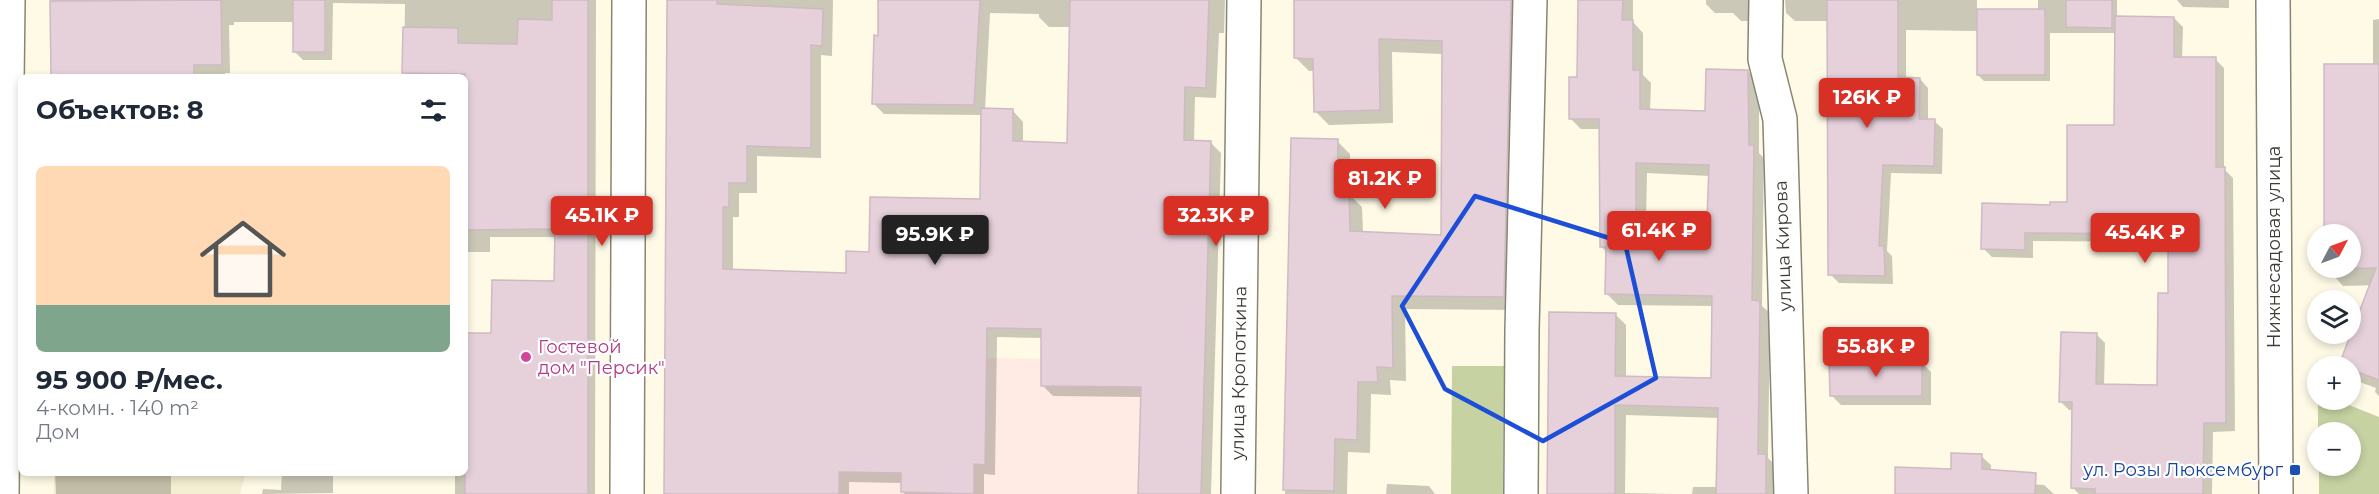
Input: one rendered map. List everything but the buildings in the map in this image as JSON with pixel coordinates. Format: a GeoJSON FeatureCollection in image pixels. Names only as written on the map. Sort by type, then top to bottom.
{"type":"FeatureCollection","features":[{"type":"Feature","properties":{"kind":"street"},"geometry":{"type":"LineString","coordinates":[[2,494],[8,0]]}},
{"type":"Feature","properties":{"kind":"street"},"geometry":{"type":"LineString","coordinates":[[627,494],[629,0]]}},
{"type":"Feature","properties":{"kind":"street","name":"улица Кропоткина"},"geometry":{"type":"LineString","coordinates":[[1238,494],[1244,0]]}},
{"type":"Feature","properties":{"kind":"street"},"geometry":{"type":"LineString","coordinates":[[1521,494],[1522,330],[1530,0]]}},
{"type":"Feature","properties":{"kind":"street","name":"улица Кирова"},"geometry":{"type":"LineString","coordinates":[[1766,0],[1765,59],[1780,119],[1791,494]]}},
{"type":"Feature","properties":{"kind":"street","name":"Нижнесадовая улица"},"geometry":{"type":"LineString","coordinates":[[2273,0],[2276,494]]}},
{"type":"Feature","properties":{"kind":"highlighted area"},"geometry":{"type":"Polygon","coordinates":[[[1475,196],[1625,243],[1656,378],[1543,441],[1445,389],[1402,306],[1475,196]]]}},
{"type":"Feature","properties":{"kind":"shaded area"},"geometry":{"type":"Polygon","coordinates":[[[846,251],[989,254],[987,358],[1205,362],[1201,494],[802,494],[845,317],[846,251]]]}},
{"type":"Feature","properties":{"kind":"shaded area"},"geometry":{"type":"Polygon","coordinates":[[[54,476],[245,476],[240,494],[54,494],[54,476]]]}},
{"type":"Feature","properties":{"kind":"green space"},"geometry":{"type":"Polygon","coordinates":[[[1452,366],[1504,366],[1503,494],[1451,494],[1452,366]]]}},
{"type":"Feature","properties":{"kind":"green space"},"geometry":{"type":"Polygon","coordinates":[[[2318,410],[2361,410],[2379,417],[2379,494],[2319,494],[2319,476],[2361,476],[2361,422],[2318,422],[2318,410]]]}},
{"type":"Feature","properties":{"kind":"place","name":"Гостевой дом \"Персик\""},"geometry":{"type":"Point","coordinates":[526,357]}},
{"type":"Feature","properties":{"kind":"place","name":"ул. Розы Люксембург"},"geometry":{"type":"Point","coordinates":[2295,470]}}]}
